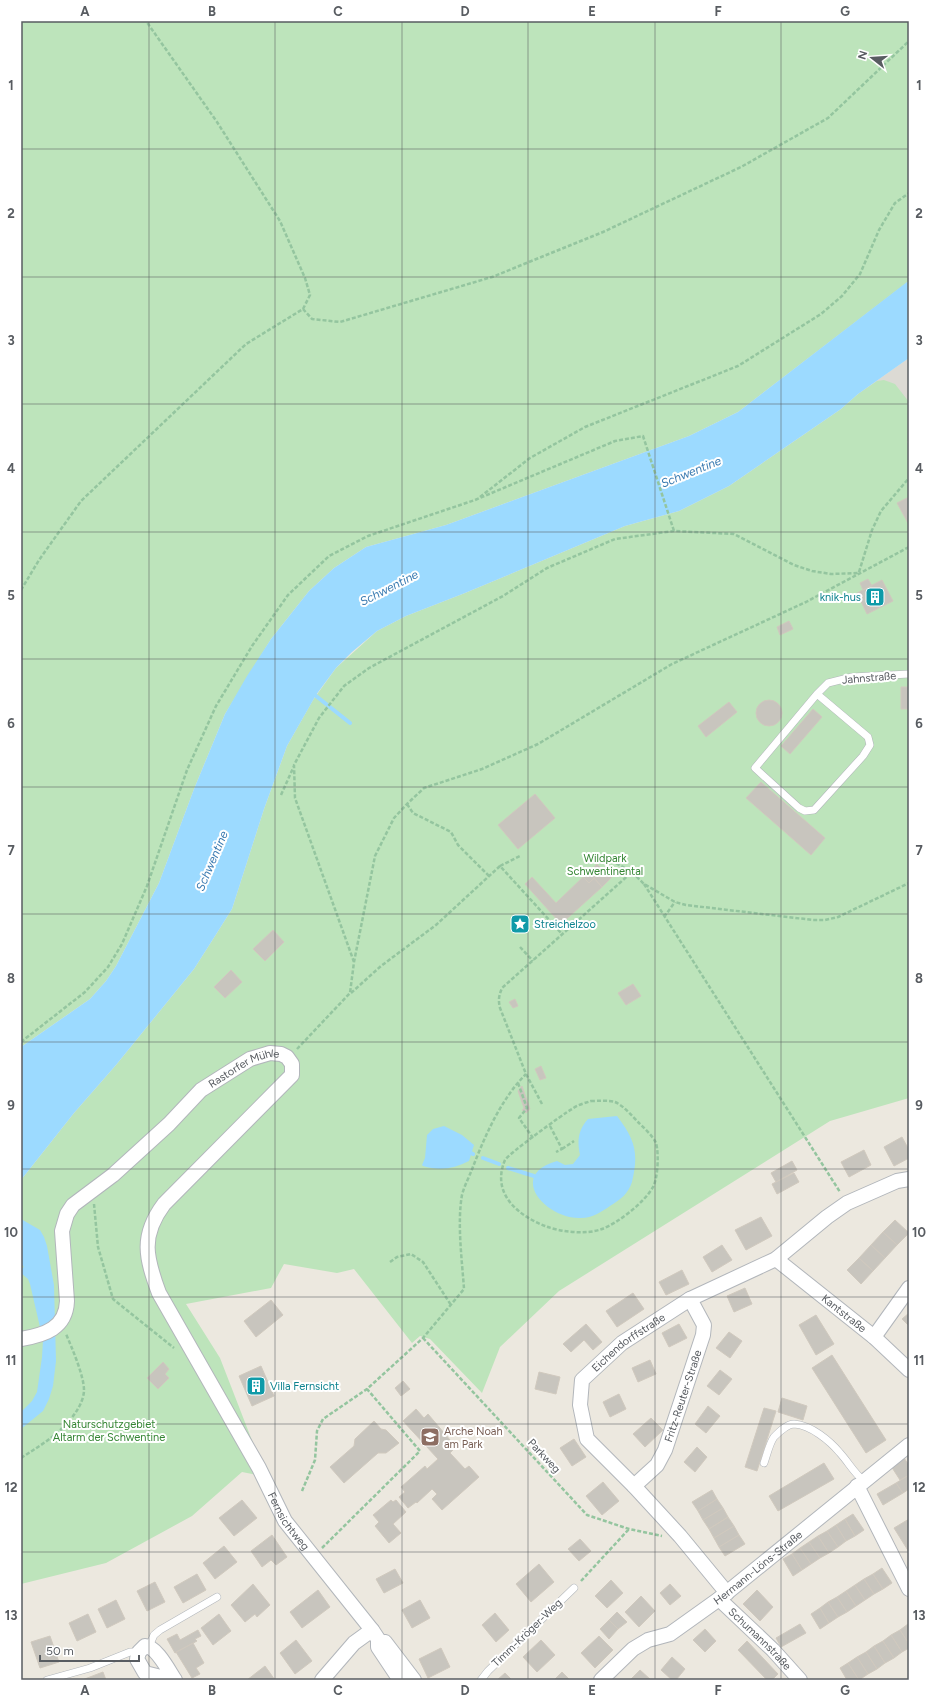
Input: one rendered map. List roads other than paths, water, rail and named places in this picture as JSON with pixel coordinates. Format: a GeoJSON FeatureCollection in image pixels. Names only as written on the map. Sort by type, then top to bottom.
{"type":"FeatureCollection","features":[{"type":"Feature","properties":{"kind":"street","name":"Rastorfer Mühle"},"geometry":{"type":"LineString","coordinates":[[21,1339],[40,1334],[58,1325],[67,1310],[62,1231],[63,1222],[73,1205],[113,1175],[169,1124],[201,1090],[250,1059],[262,1054],[277,1053],[288,1058],[292,1064],[292,1075],[164,1204],[154,1218],[148,1236],[148,1255],[151,1273],[159,1293],[215,1393]]}},
{"type":"Feature","properties":{"kind":"street","name":"Eichendorffstraße"},"geometry":{"type":"LineString","coordinates":[[723,1596],[680,1536],[634,1486],[587,1440],[580,1405],[582,1380],[622,1343],[690,1299],[776,1259],[846,1203],[898,1181],[909,1179]]}},
{"type":"Feature","properties":{"kind":"street","name":"Kantstraße"},"geometry":{"type":"LineString","coordinates":[[776,1259],[874,1337],[909,1370]]}},
{"type":"Feature","properties":{"kind":"street"},"geometry":{"type":"LineString","coordinates":[[874,1337],[909,1288]]}},
{"type":"Feature","properties":{"kind":"street","name":"Fritz-Reuter-Straße"},"geometry":{"type":"LineString","coordinates":[[634,1486],[657,1465],[665,1450],[703,1335],[704,1325],[690,1299]]}},
{"type":"Feature","properties":{"kind":"street","name":"Fernsichtweg"},"geometry":{"type":"LineString","coordinates":[[215,1393],[259,1468],[280,1512],[375,1635],[384,1642],[414,1680]]}},
{"type":"Feature","properties":{"kind":"street","name":"Hermann-Löns-Straße"},"geometry":{"type":"LineString","coordinates":[[601,1680],[633,1649],[648,1640],[670,1634],[723,1596],[909,1445]]}},
{"type":"Feature","properties":{"kind":"street"},"geometry":{"type":"LineString","coordinates":[[861,1484],[909,1589]]}},
{"type":"Feature","properties":{"kind":"street","name":"Schumannstraße"},"geometry":{"type":"LineString","coordinates":[[723,1596],[800,1680]]}},
{"type":"Feature","properties":{"kind":"street","name":"Fernsichtweg"},"geometry":{"type":"LineString","coordinates":[[375,1635],[378,1647],[400,1680]]}},
{"type":"Feature","properties":{"kind":"street"},"geometry":{"type":"LineString","coordinates":[[322,1680],[354,1643],[375,1635]]}},
{"type":"Feature","properties":{"kind":"street"},"geometry":{"type":"LineString","coordinates":[[144,1649],[155,1651],[174,1680],[145,1673],[137,1659],[144,1649]]}},
{"type":"Feature","properties":{"kind":"lane","name":"Jahnstraße"},"geometry":{"type":"LineString","coordinates":[[817,694],[828,683],[852,677],[909,674]]}},
{"type":"Feature","properties":{"kind":"lane"},"geometry":{"type":"LineString","coordinates":[[817,694],[868,737],[870,744],[863,756],[837,786],[814,810],[809,812],[799,808],[755,768],[817,694]]}},
{"type":"Feature","properties":{"kind":"lane"},"geometry":{"type":"LineString","coordinates":[[764,1463],[773,1438],[785,1427],[793,1424],[814,1432],[828,1441],[841,1454],[861,1484]]}},
{"type":"Feature","properties":{"kind":"lane","name":"Timm-Kröger-Weg"},"geometry":{"type":"LineString","coordinates":[[481,1680],[488,1671],[574,1588]]}},
{"type":"Feature","properties":{"kind":"lane"},"geometry":{"type":"LineString","coordinates":[[47,1680],[90,1668],[130,1652],[144,1649],[154,1635],[160,1630],[217,1597]]}},
{"type":"Feature","properties":{"kind":"water","name":"Schwentine"},"geometry":{"type":"Polygon","coordinates":[[[907,282],[909,284],[909,358],[858,394],[841,409],[729,486],[679,511],[625,526],[406,616],[377,631],[336,668],[316,695],[287,746],[264,809],[232,909],[194,969],[116,1065],[74,1113],[21,1180],[21,1047],[90,999],[106,981],[116,966],[159,883],[194,789],[225,714],[271,639],[309,591],[334,568],[366,547],[446,525],[689,436],[738,412],[907,282]]]}},
{"type":"Feature","properties":{"kind":"water"},"geometry":{"type":"Polygon","coordinates":[[[617,1116],[632,1140],[635,1154],[632,1182],[624,1196],[599,1213],[583,1218],[566,1216],[554,1211],[544,1204],[536,1195],[533,1185],[535,1176],[542,1167],[557,1161],[565,1165],[573,1164],[580,1155],[579,1136],[582,1127],[588,1119],[617,1116]]]}},
{"type":"Feature","properties":{"kind":"water"},"geometry":{"type":"Polygon","coordinates":[[[444,1126],[462,1135],[474,1145],[469,1161],[458,1166],[441,1169],[423,1166],[427,1135],[433,1129],[444,1126]]]}},
{"type":"Feature","properties":{"kind":"water"},"geometry":{"type":"Polygon","coordinates":[[[21,1219],[40,1230],[47,1246],[54,1285],[56,1361],[53,1386],[43,1411],[21,1429],[21,1412],[32,1401],[37,1392],[43,1340],[30,1284],[28,1279],[21,1273],[21,1269],[24,1267],[21,1263],[21,1219]]]}},
{"type":"Feature","properties":{"kind":"waterway"},"geometry":{"type":"LineString","coordinates":[[311,692],[350,723]]}},
{"type":"Feature","properties":{"kind":"waterway"},"geometry":{"type":"LineString","coordinates":[[483,1158],[499,1164]]}},
{"type":"Feature","properties":{"kind":"waterway"},"geometry":{"type":"LineString","coordinates":[[508,1168],[534,1176]]}},
{"type":"Feature","properties":{"kind":"place","name":"knik-hus"},"geometry":{"type":"Point","coordinates":[875,597]}},
{"type":"Feature","properties":{"kind":"place","name":"Streichelzoo"},"geometry":{"type":"Point","coordinates":[520,924]}},
{"type":"Feature","properties":{"kind":"place","name":"Villa Fernsicht"},"geometry":{"type":"Point","coordinates":[256,1386]}},
{"type":"Feature","properties":{"kind":"place","name":"Arche Noah am Park"},"geometry":{"type":"Point","coordinates":[430,1437]}},
{"type":"Feature","properties":{"kind":"park label","name":"Wildpark Schwentinental"},"geometry":{"type":"Point","coordinates":[605,864]}},
{"type":"Feature","properties":{"kind":"park label","name":"Naturschutzgebiet Altarm der Schwentine"},"geometry":{"type":"Point","coordinates":[109,1430]}}]}
